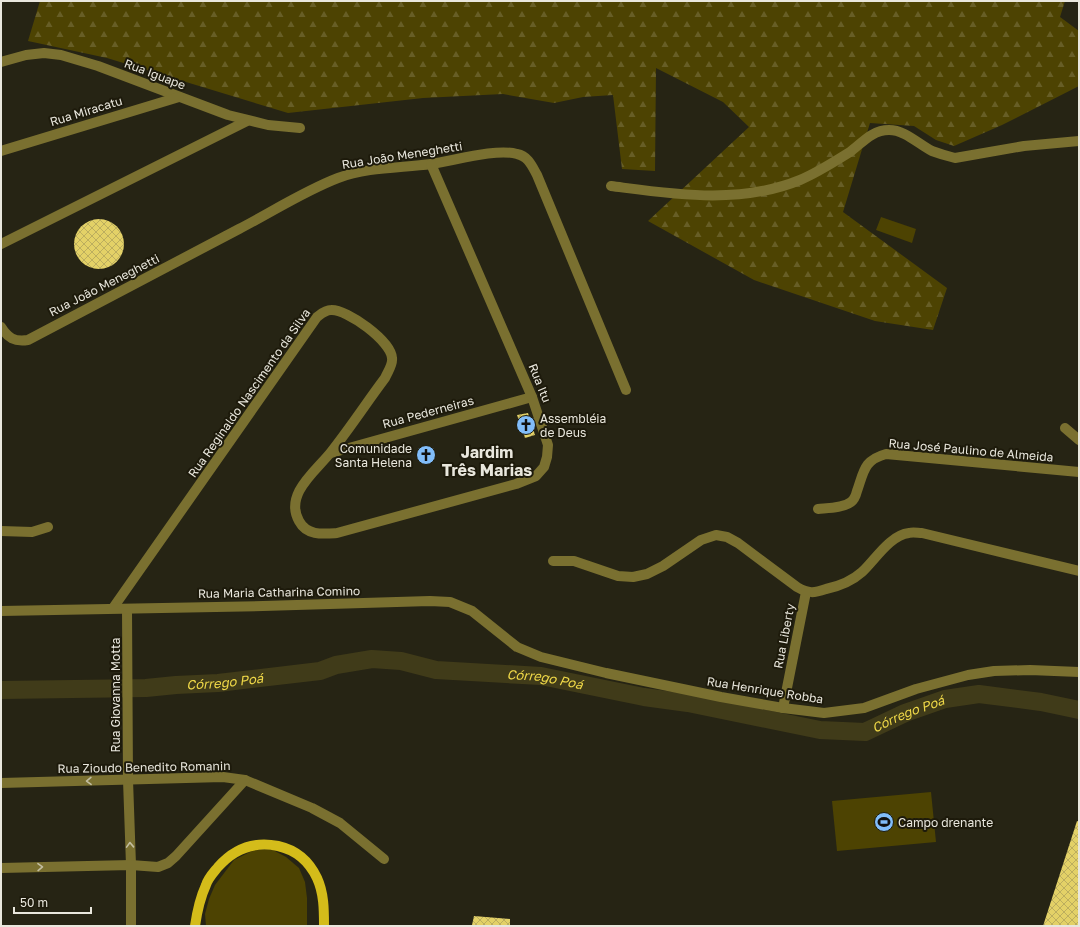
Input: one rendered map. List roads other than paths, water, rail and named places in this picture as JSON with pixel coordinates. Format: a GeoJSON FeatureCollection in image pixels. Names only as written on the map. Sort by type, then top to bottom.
{"type":"FeatureCollection","features":[{"type":"Feature","properties":{"kind":"main road"},"geometry":{"type":"LineString","coordinates":[[195,926],[197,912],[206,883],[214,872],[234,852],[251,846],[264,844],[290,850],[302,857],[308,863],[321,887],[323,896],[324,926]]}},
{"type":"Feature","properties":{"kind":"street","name":"Rua Iguape"},"geometry":{"type":"LineString","coordinates":[[1,62],[26,55],[44,53],[60,55],[98,66],[247,121],[268,125],[300,128]]}},
{"type":"Feature","properties":{"kind":"street","name":"Rua Miracatu"},"geometry":{"type":"LineString","coordinates":[[1,151],[179,97]]}},
{"type":"Feature","properties":{"kind":"street"},"geometry":{"type":"LineString","coordinates":[[1,244],[247,121]]}},
{"type":"Feature","properties":{"kind":"street"},"geometry":{"type":"LineString","coordinates":[[611,186],[690,195],[742,195],[771,189],[800,180],[831,164],[856,148],[868,137],[880,131],[890,130],[902,133],[938,153],[955,158],[1024,146],[1079,141]]}},
{"type":"Feature","properties":{"kind":"street","name":"Rua João Meneghetti"},"geometry":{"type":"LineString","coordinates":[[1,327],[6,335],[12,340],[28,340],[271,213],[315,188],[339,177],[366,171],[431,164],[508,152],[527,158],[537,175],[626,390]]}},
{"type":"Feature","properties":{"kind":"street","name":"Rua Itu"},"geometry":{"type":"LineString","coordinates":[[295,503],[295,514],[300,524],[308,531],[319,534],[337,533],[516,484],[536,476],[544,467],[548,445],[532,397],[431,164]]}},
{"type":"Feature","properties":{"kind":"street","name":"Rua Reginaldo Nascimento da Silva"},"geometry":{"type":"LineString","coordinates":[[113,608],[317,317],[324,311],[340,311],[366,326],[388,348],[392,357],[391,366],[385,378],[331,453],[309,476],[301,488],[295,503]]}},
{"type":"Feature","properties":{"kind":"street","name":"Rua Pederneiras"},"geometry":{"type":"LineString","coordinates":[[331,453],[532,397]]}},
{"type":"Feature","properties":{"kind":"street"},"geometry":{"type":"LineString","coordinates":[[1065,428],[1079,440]]}},
{"type":"Feature","properties":{"kind":"street","name":"Rua José Paulino de Almeida"},"geometry":{"type":"LineString","coordinates":[[818,509],[846,505],[851,502],[855,498],[864,469],[869,462],[876,457],[886,454],[1079,472]]}},
{"type":"Feature","properties":{"kind":"street"},"geometry":{"type":"LineString","coordinates":[[1,531],[32,532],[48,527]]}},
{"type":"Feature","properties":{"kind":"street"},"geometry":{"type":"LineString","coordinates":[[552,561],[574,561],[618,576],[633,577],[647,574],[662,566],[701,540],[716,535],[728,537],[738,543],[797,588],[806,592],[814,592],[837,587],[850,581],[862,572],[882,550],[896,538],[908,533],[922,533],[1079,571]]}},
{"type":"Feature","properties":{"kind":"street","name":"Rua Liberty"},"geometry":{"type":"LineString","coordinates":[[783,708],[806,592]]}},
{"type":"Feature","properties":{"kind":"street","name":"Rua Maria Catharina Comino"},"geometry":{"type":"LineString","coordinates":[[1,611],[450,602],[472,611],[517,647],[541,657]]}},
{"type":"Feature","properties":{"kind":"street","name":"Rua Giovanna Motta"},"geometry":{"type":"LineString","coordinates":[[128,609],[127,677],[131,926]]}},
{"type":"Feature","properties":{"kind":"street","name":"Rua Henrique Robba"},"geometry":{"type":"LineString","coordinates":[[541,657],[606,673],[783,708],[824,713],[844,712],[864,708],[916,689],[960,677],[994,671],[1030,670],[1079,672]]}},
{"type":"Feature","properties":{"kind":"street","name":"Rua Zioudo Benedito Romanin"},"geometry":{"type":"LineString","coordinates":[[1,783],[223,777],[245,780],[312,808],[340,823],[384,859]]}},
{"type":"Feature","properties":{"kind":"street"},"geometry":{"type":"LineString","coordinates":[[1,868],[131,865],[158,867],[168,863],[176,856],[245,780]]}},
{"type":"Feature","properties":{"kind":"waterway","name":"Córrego Poá"},"geometry":{"type":"LineString","coordinates":[[1,690],[146,688],[218,683],[320,671],[336,665],[372,659],[401,661],[436,670],[541,676],[644,697],[688,703],[820,730],[865,732],[905,713],[945,699],[979,694],[1041,702],[1079,710]]}},
{"type":"Feature","properties":{"kind":"place","name":"Assembléia de Deus"},"geometry":{"type":"Point","coordinates":[526,425]}},
{"type":"Feature","properties":{"kind":"place","name":"Comunidade Santa Helena"},"geometry":{"type":"Point","coordinates":[426,455]}},
{"type":"Feature","properties":{"kind":"place","name":"Campo drenante"},"geometry":{"type":"Point","coordinates":[884,822]}},
{"type":"Feature","properties":{"kind":"district","name":"Jardim Três Marias"},"geometry":{"type":"Point","coordinates":[487,461]}}]}
